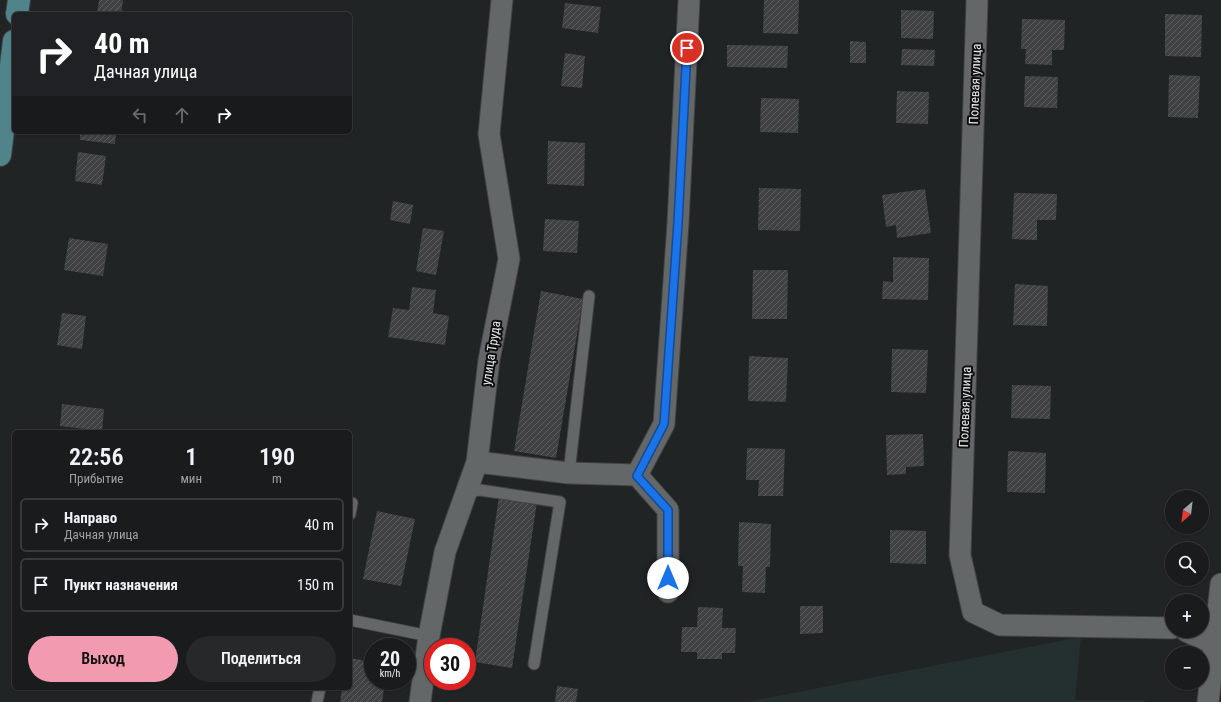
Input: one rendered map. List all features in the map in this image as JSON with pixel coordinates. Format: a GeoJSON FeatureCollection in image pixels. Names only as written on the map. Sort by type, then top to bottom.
{"type":"FeatureCollection","features":[{"type":"Feature","properties":{"kind":"main road"},"geometry":{"type":"LineString","coordinates":[[17,12],[19,0]]}},
{"type":"Feature","properties":{"kind":"main road"},"geometry":{"type":"LineString","coordinates":[[0,156],[12,57]]}},
{"type":"Feature","properties":{"kind":"street","name":"улица Труда"},"geometry":{"type":"LineString","coordinates":[[420,702],[429,636],[445,552],[477,462],[489,360],[508,259],[489,134],[502,0]]}},
{"type":"Feature","properties":{"kind":"street"},"geometry":{"type":"LineString","coordinates":[[637,476],[664,424],[678,223],[689,0]]}},
{"type":"Feature","properties":{"kind":"street","name":"Полевая улица"},"geometry":{"type":"LineString","coordinates":[[977,0],[960,555],[973,612],[1000,625],[1165,628]]}},
{"type":"Feature","properties":{"kind":"street"},"geometry":{"type":"LineString","coordinates":[[477,462],[569,473],[637,476],[668,510],[668,592]]}},
{"type":"Feature","properties":{"kind":"street"},"geometry":{"type":"LineString","coordinates":[[1208,702],[1221,584]]}},
{"type":"Feature","properties":{"kind":"street"},"geometry":{"type":"LineString","coordinates":[[1201,638],[1214,644]]}},
{"type":"Feature","properties":{"kind":"lane"},"geometry":{"type":"LineString","coordinates":[[569,473],[589,296]]}},
{"type":"Feature","properties":{"kind":"lane"},"geometry":{"type":"LineString","coordinates":[[466,492],[480,490],[560,502],[534,664]]}},
{"type":"Feature","properties":{"kind":"lane"},"geometry":{"type":"LineString","coordinates":[[352,620],[429,636]]}},
{"type":"Feature","properties":{"kind":"lane"},"geometry":{"type":"LineString","coordinates":[[317,702],[320,690]]}},
{"type":"Feature","properties":{"kind":"shaded area"},"geometry":{"type":"Polygon","coordinates":[[[1081,637],[1075,700],[1145,700],[1144,702],[746,702],[1081,637]]]}},
{"type":"Feature","properties":{"kind":"building"},"geometry":{"type":"Polygon","coordinates":[[[99,0],[123,0],[121,12],[97,12],[99,0]]]}},
{"type":"Feature","properties":{"kind":"building"},"geometry":{"type":"Polygon","coordinates":[[[764,0],[799,0],[798,34],[763,33],[764,0]]]}},
{"type":"Feature","properties":{"kind":"building"},"geometry":{"type":"Polygon","coordinates":[[[565,3],[601,7],[598,33],[562,28],[565,3]]]}},
{"type":"Feature","properties":{"kind":"building"},"geometry":{"type":"Polygon","coordinates":[[[901,10],[934,11],[933,39],[901,38],[901,10]]]}},
{"type":"Feature","properties":{"kind":"building"},"geometry":{"type":"Polygon","coordinates":[[[1165,14],[1202,15],[1201,57],[1165,56],[1165,14]]]}},
{"type":"Feature","properties":{"kind":"building"},"geometry":{"type":"Polygon","coordinates":[[[1022,19],[1065,20],[1064,50],[1052,50],[1052,65],[1025,64],[1026,49],[1021,49],[1022,19]]]}},
{"type":"Feature","properties":{"kind":"building"},"geometry":{"type":"Polygon","coordinates":[[[850,41],[866,42],[866,63],[850,63],[850,41]]]}},
{"type":"Feature","properties":{"kind":"building"},"geometry":{"type":"Polygon","coordinates":[[[727,45],[788,46],[787,68],[727,67],[727,45]]]}},
{"type":"Feature","properties":{"kind":"building"},"geometry":{"type":"Polygon","coordinates":[[[902,49],[935,50],[934,66],[901,65],[902,49]]]}},
{"type":"Feature","properties":{"kind":"building"},"geometry":{"type":"Polygon","coordinates":[[[565,53],[585,56],[582,88],[561,86],[565,53]]]}},
{"type":"Feature","properties":{"kind":"building"},"geometry":{"type":"Polygon","coordinates":[[[1169,75],[1200,76],[1198,118],[1168,117],[1169,75]]]}},
{"type":"Feature","properties":{"kind":"building"},"geometry":{"type":"Polygon","coordinates":[[[1025,76],[1058,77],[1057,108],[1024,107],[1025,76]]]}},
{"type":"Feature","properties":{"kind":"building"},"geometry":{"type":"Polygon","coordinates":[[[897,91],[929,92],[928,124],[896,123],[897,91]]]}},
{"type":"Feature","properties":{"kind":"building"},"geometry":{"type":"Polygon","coordinates":[[[761,98],[799,99],[798,133],[760,132],[761,98]]]}},
{"type":"Feature","properties":{"kind":"building"},"geometry":{"type":"Polygon","coordinates":[[[80,134],[116,134],[115,144],[80,140],[80,134]]]}},
{"type":"Feature","properties":{"kind":"building"},"geometry":{"type":"Polygon","coordinates":[[[548,141],[585,143],[584,186],[547,184],[548,141]]]}},
{"type":"Feature","properties":{"kind":"building"},"geometry":{"type":"Polygon","coordinates":[[[78,152],[106,156],[102,185],[75,181],[78,152]]]}},
{"type":"Feature","properties":{"kind":"building"},"geometry":{"type":"Polygon","coordinates":[[[759,188],[801,189],[800,231],[758,230],[759,188]]]}},
{"type":"Feature","properties":{"kind":"building"},"geometry":{"type":"Polygon","coordinates":[[[925,189],[931,233],[897,238],[896,225],[886,227],[882,195],[925,189]]]}},
{"type":"Feature","properties":{"kind":"building"},"geometry":{"type":"Polygon","coordinates":[[[1014,193],[1057,194],[1056,220],[1037,220],[1037,240],[1012,239],[1014,193]]]}},
{"type":"Feature","properties":{"kind":"building"},"geometry":{"type":"Polygon","coordinates":[[[393,201],[413,205],[410,224],[390,220],[393,201]]]}},
{"type":"Feature","properties":{"kind":"building"},"geometry":{"type":"Polygon","coordinates":[[[545,219],[579,221],[577,253],[543,251],[545,219]]]}},
{"type":"Feature","properties":{"kind":"building"},"geometry":{"type":"Polygon","coordinates":[[[423,228],[444,231],[436,275],[416,271],[423,228]]]}},
{"type":"Feature","properties":{"kind":"building"},"geometry":{"type":"Polygon","coordinates":[[[69,238],[108,244],[103,276],[64,270],[69,238]]]}},
{"type":"Feature","properties":{"kind":"building"},"geometry":{"type":"Polygon","coordinates":[[[893,257],[929,258],[928,300],[882,299],[883,281],[893,282],[893,257]]]}},
{"type":"Feature","properties":{"kind":"building"},"geometry":{"type":"Polygon","coordinates":[[[753,270],[788,270],[787,319],[752,319],[753,270]]]}},
{"type":"Feature","properties":{"kind":"building"},"geometry":{"type":"Polygon","coordinates":[[[1015,284],[1048,286],[1047,326],[1013,325],[1015,284]]]}},
{"type":"Feature","properties":{"kind":"building"},"geometry":{"type":"Polygon","coordinates":[[[412,287],[436,290],[433,313],[449,316],[445,345],[388,337],[393,308],[409,310],[412,287]]]}},
{"type":"Feature","properties":{"kind":"building"},"geometry":{"type":"Polygon","coordinates":[[[541,291],[583,299],[556,458],[514,451],[541,291]]]}},
{"type":"Feature","properties":{"kind":"building"},"geometry":{"type":"Polygon","coordinates":[[[62,313],[86,316],[82,349],[57,345],[62,313]]]}},
{"type":"Feature","properties":{"kind":"building"},"geometry":{"type":"Polygon","coordinates":[[[892,349],[928,350],[926,393],[891,392],[892,349]]]}},
{"type":"Feature","properties":{"kind":"building"},"geometry":{"type":"Polygon","coordinates":[[[749,356],[788,358],[786,402],[748,401],[749,356]]]}},
{"type":"Feature","properties":{"kind":"building"},"geometry":{"type":"Polygon","coordinates":[[[1012,385],[1051,386],[1050,419],[1011,418],[1012,385]]]}},
{"type":"Feature","properties":{"kind":"building"},"geometry":{"type":"Polygon","coordinates":[[[62,404],[104,409],[102,430],[60,426],[62,404]]]}},
{"type":"Feature","properties":{"kind":"building"},"geometry":{"type":"Polygon","coordinates":[[[923,434],[924,466],[906,467],[906,474],[887,475],[886,435],[923,434]]]}},
{"type":"Feature","properties":{"kind":"building"},"geometry":{"type":"Polygon","coordinates":[[[747,448],[785,449],[783,496],[758,496],[759,480],[746,480],[747,448]]]}},
{"type":"Feature","properties":{"kind":"building"},"geometry":{"type":"Polygon","coordinates":[[[1008,451],[1046,453],[1045,493],[1007,492],[1008,451]]]}},
{"type":"Feature","properties":{"kind":"building"},"geometry":{"type":"Polygon","coordinates":[[[499,496],[537,502],[512,668],[476,662],[499,496]]]}},
{"type":"Feature","properties":{"kind":"building"},"geometry":{"type":"Polygon","coordinates":[[[377,511],[415,519],[401,586],[363,579],[377,511]]]}},
{"type":"Feature","properties":{"kind":"building"},"geometry":{"type":"Polygon","coordinates":[[[739,522],[771,524],[770,567],[766,567],[765,593],[742,592],[743,566],[738,566],[739,522]]]}},
{"type":"Feature","properties":{"kind":"building"},"geometry":{"type":"Polygon","coordinates":[[[890,530],[926,531],[926,564],[890,563],[890,530]]]}},
{"type":"Feature","properties":{"kind":"building"},"geometry":{"type":"Polygon","coordinates":[[[800,606],[823,606],[823,633],[800,634],[800,606]]]}},
{"type":"Feature","properties":{"kind":"building"},"geometry":{"type":"Polygon","coordinates":[[[698,607],[723,608],[722,628],[736,628],[735,653],[722,653],[722,659],[697,659],[697,652],[681,652],[682,627],[697,627],[698,607]]]}},
{"type":"Feature","properties":{"kind":"building"},"geometry":{"type":"Polygon","coordinates":[[[352,658],[364,660],[364,690],[384,690],[382,702],[340,702],[342,690],[352,690],[352,658]]]}},
{"type":"Feature","properties":{"kind":"building"},"geometry":{"type":"Polygon","coordinates":[[[557,686],[578,689],[576,702],[555,702],[557,686]]]}},
{"type":"Feature","properties":{"kind":"route"},"geometry":{"type":"LineString","coordinates":[[668,578],[668,510],[637,476],[664,424],[678,223],[687,48]]}}]}
